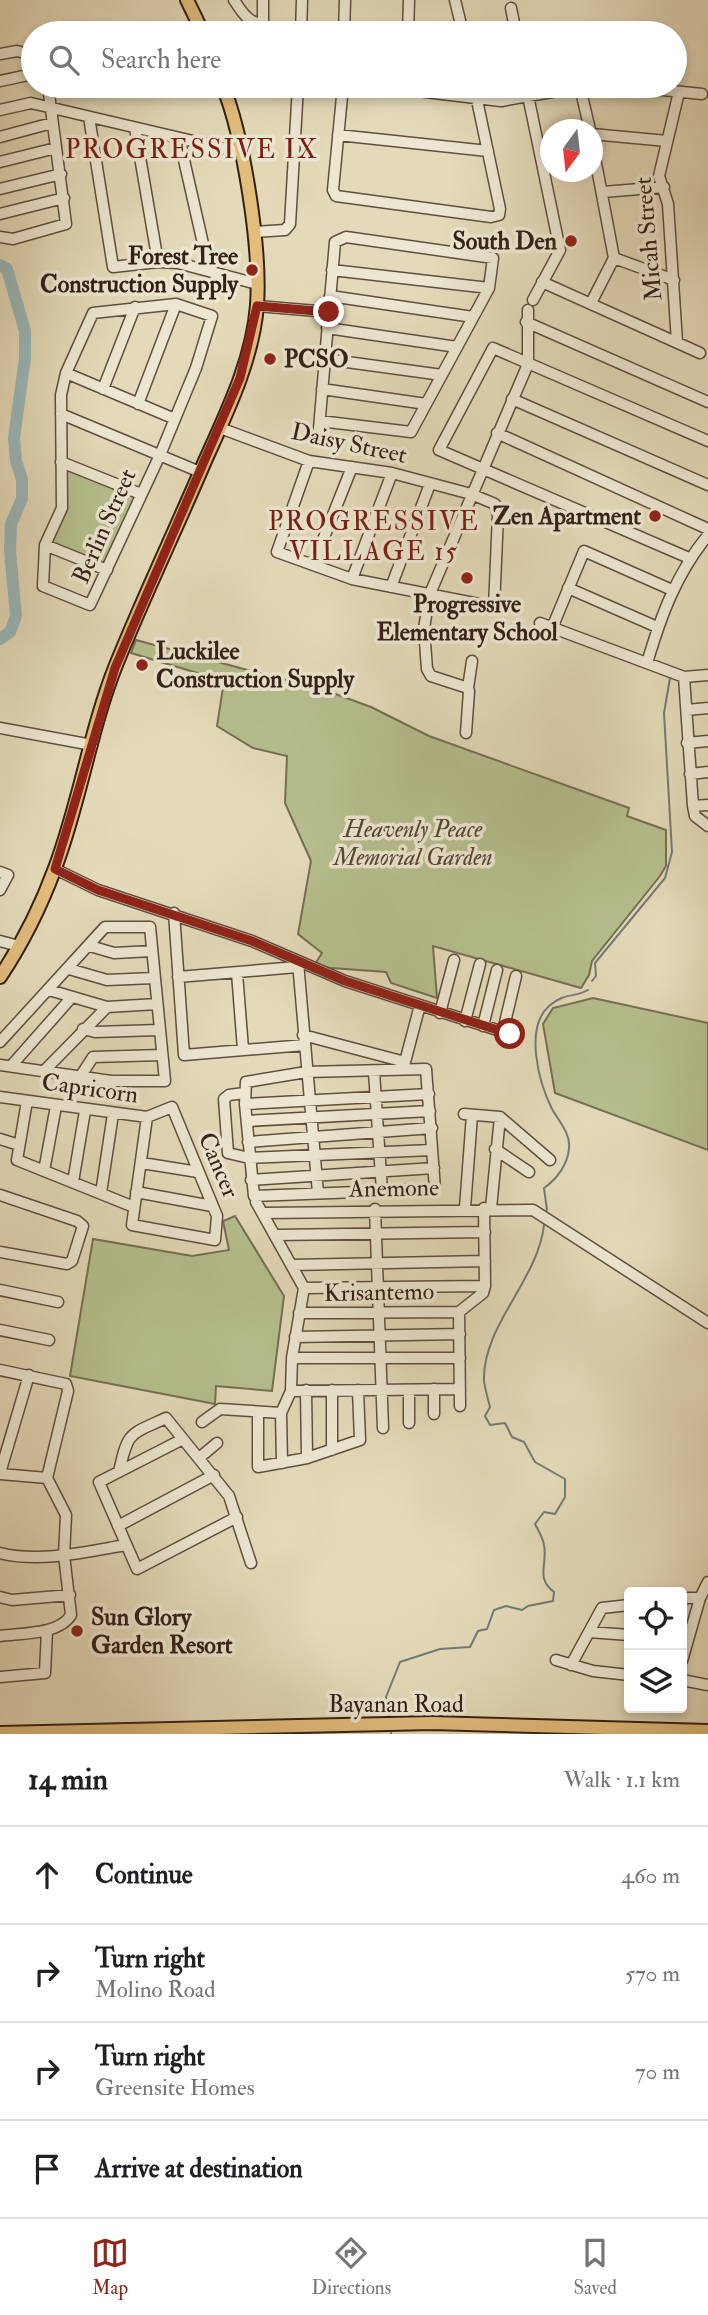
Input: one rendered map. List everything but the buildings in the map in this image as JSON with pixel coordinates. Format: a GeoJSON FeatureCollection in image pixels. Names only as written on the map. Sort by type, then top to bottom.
{"type":"FeatureCollection","features":[{"type":"Feature","properties":{"kind":"main road"},"geometry":{"type":"LineString","coordinates":[[187,0],[197,21]]}},
{"type":"Feature","properties":{"kind":"main road"},"geometry":{"type":"LineString","coordinates":[[0,977],[19,946],[55,869],[115,668],[240,378],[257,306],[257,284],[254,232],[227,98]]}},
{"type":"Feature","properties":{"kind":"main road","name":"Bayanan Road"},"geometry":{"type":"LineString","coordinates":[[0,1732],[432,1723],[560,1730],[708,1731]]}},
{"type":"Feature","properties":{"kind":"street"},"geometry":{"type":"LineString","coordinates":[[234,0],[242,13],[252,21]]}},
{"type":"Feature","properties":{"kind":"street"},"geometry":{"type":"LineString","coordinates":[[263,0],[263,21]]}},
{"type":"Feature","properties":{"kind":"street"},"geometry":{"type":"LineString","coordinates":[[301,21],[302,0]]}},
{"type":"Feature","properties":{"kind":"street"},"geometry":{"type":"LineString","coordinates":[[344,21],[345,0]]}},
{"type":"Feature","properties":{"kind":"street"},"geometry":{"type":"LineString","coordinates":[[408,21],[409,0]]}},
{"type":"Feature","properties":{"kind":"street"},"geometry":{"type":"LineString","coordinates":[[455,0],[460,21]]}},
{"type":"Feature","properties":{"kind":"street"},"geometry":{"type":"LineString","coordinates":[[511,9],[514,21]]}},
{"type":"Feature","properties":{"kind":"street"},"geometry":{"type":"LineString","coordinates":[[0,54],[21,52]]}},
{"type":"Feature","properties":{"kind":"street"},"geometry":{"type":"LineString","coordinates":[[0,81],[21,77]]}},
{"type":"Feature","properties":{"kind":"street"},"geometry":{"type":"LineString","coordinates":[[687,93],[702,94]]}},
{"type":"Feature","properties":{"kind":"street"},"geometry":{"type":"LineString","coordinates":[[0,237],[13,239],[66,224],[49,98]]}},
{"type":"Feature","properties":{"kind":"street"},"geometry":{"type":"LineString","coordinates":[[254,232],[285,230],[290,224],[298,98]]}},
{"type":"Feature","properties":{"kind":"street"},"geometry":{"type":"LineString","coordinates":[[342,98],[332,190],[336,196],[491,217],[499,215],[500,209],[476,98],[501,101],[509,98]]}},
{"type":"Feature","properties":{"kind":"street"},"geometry":{"type":"LineString","coordinates":[[528,98],[560,250],[533,300]]}},
{"type":"Feature","properties":{"kind":"street"},"geometry":{"type":"LineString","coordinates":[[585,98],[589,119]]}},
{"type":"Feature","properties":{"kind":"street","name":"Micah Street"},"geometry":{"type":"LineString","coordinates":[[677,98],[659,176],[668,204],[677,342]]}},
{"type":"Feature","properties":{"kind":"street"},"geometry":{"type":"LineString","coordinates":[[0,110],[31,103],[240,152]]}},
{"type":"Feature","properties":{"kind":"street"},"geometry":{"type":"LineString","coordinates":[[89,117],[113,267],[158,262],[209,270],[257,284]]}},
{"type":"Feature","properties":{"kind":"street"},"geometry":{"type":"LineString","coordinates":[[0,136],[52,123]]}},
{"type":"Feature","properties":{"kind":"street"},"geometry":{"type":"LineString","coordinates":[[135,128],[158,262]]}},
{"type":"Feature","properties":{"kind":"street"},"geometry":{"type":"LineString","coordinates":[[603,133],[667,141]]}},
{"type":"Feature","properties":{"kind":"street"},"geometry":{"type":"LineString","coordinates":[[338,135],[488,151]]}},
{"type":"Feature","properties":{"kind":"street"},"geometry":{"type":"LineString","coordinates":[[179,138],[209,270]]}},
{"type":"Feature","properties":{"kind":"street"},"geometry":{"type":"LineString","coordinates":[[0,162],[56,148]]}},
{"type":"Feature","properties":{"kind":"street"},"geometry":{"type":"LineString","coordinates":[[0,189],[61,174]]}},
{"type":"Feature","properties":{"kind":"street"},"geometry":{"type":"LineString","coordinates":[[591,303],[614,258],[601,182]]}},
{"type":"Feature","properties":{"kind":"street"},"geometry":{"type":"LineString","coordinates":[[603,192],[664,187]]}},
{"type":"Feature","properties":{"kind":"street"},"geometry":{"type":"LineString","coordinates":[[0,214],[64,198]]}},
{"type":"Feature","properties":{"kind":"street"},"geometry":{"type":"LineString","coordinates":[[318,440],[335,243],[346,237],[493,258],[489,288],[411,432],[320,421]]}},
{"type":"Feature","properties":{"kind":"street"},"geometry":{"type":"LineString","coordinates":[[614,258],[674,281]]}},
{"type":"Feature","properties":{"kind":"street"},"geometry":{"type":"LineString","coordinates":[[332,270],[489,288]]}},
{"type":"Feature","properties":{"kind":"street"},"geometry":{"type":"LineString","coordinates":[[542,282],[700,353]]}},
{"type":"Feature","properties":{"kind":"street"},"geometry":{"type":"LineString","coordinates":[[330,296],[473,317]]}},
{"type":"Feature","properties":{"kind":"street"},"geometry":{"type":"LineString","coordinates":[[107,570],[45,545],[62,508],[61,414],[66,373],[93,313],[176,304],[138,404]]}},
{"type":"Feature","properties":{"kind":"street","name":"Berlin Street"},"geometry":{"type":"LineString","coordinates":[[45,545],[43,586],[91,605],[160,455],[212,316],[176,304]]}},
{"type":"Feature","properties":{"kind":"street"},"geometry":{"type":"LineString","coordinates":[[257,306],[329,312]]}},
{"type":"Feature","properties":{"kind":"street"},"geometry":{"type":"LineString","coordinates":[[103,389],[135,307]]}},
{"type":"Feature","properties":{"kind":"street"},"geometry":{"type":"LineString","coordinates":[[468,688],[431,676],[427,669],[425,629],[429,596],[528,364],[528,310]]}},
{"type":"Feature","properties":{"kind":"street"},"geometry":{"type":"LineString","coordinates":[[526,322],[708,402]]}},
{"type":"Feature","properties":{"kind":"street"},"geometry":{"type":"LineString","coordinates":[[327,328],[457,347]]}},
{"type":"Feature","properties":{"kind":"street"},"geometry":{"type":"LineString","coordinates":[[690,558],[439,450],[493,348],[708,441]]}},
{"type":"Feature","properties":{"kind":"street"},"geometry":{"type":"LineString","coordinates":[[325,359],[442,374]]}},
{"type":"Feature","properties":{"kind":"street"},"geometry":{"type":"LineString","coordinates":[[66,373],[175,419]]}},
{"type":"Feature","properties":{"kind":"street"},"geometry":{"type":"LineString","coordinates":[[322,389],[426,404]]}},
{"type":"Feature","properties":{"kind":"street"},"geometry":{"type":"LineString","coordinates":[[512,399],[708,485]]}},
{"type":"Feature","properties":{"kind":"street"},"geometry":{"type":"LineString","coordinates":[[61,414],[201,472]]}},
{"type":"Feature","properties":{"kind":"street","name":"Daisy Street"},"geometry":{"type":"LineString","coordinates":[[219,428],[309,461],[392,473],[495,504],[498,515],[494,607],[429,596]]}},
{"type":"Feature","properties":{"kind":"street"},"geometry":{"type":"LineString","coordinates":[[497,433],[708,529]]}},
{"type":"Feature","properties":{"kind":"street"},"geometry":{"type":"LineString","coordinates":[[309,461],[277,552],[352,579],[429,596]]}},
{"type":"Feature","properties":{"kind":"street"},"geometry":{"type":"LineString","coordinates":[[61,463],[141,494]]}},
{"type":"Feature","properties":{"kind":"street"},"geometry":{"type":"LineString","coordinates":[[313,565],[352,467]]}},
{"type":"Feature","properties":{"kind":"street"},"geometry":{"type":"LineString","coordinates":[[352,579],[392,473]]}},
{"type":"Feature","properties":{"kind":"street"},"geometry":{"type":"LineString","coordinates":[[391,587],[430,484]]}},
{"type":"Feature","properties":{"kind":"street"},"geometry":{"type":"LineString","coordinates":[[648,663],[657,627],[672,590],[690,558],[708,535]]}},
{"type":"Feature","properties":{"kind":"street"},"geometry":{"type":"LineString","coordinates":[[552,628],[584,551],[672,590]]}},
{"type":"Feature","properties":{"kind":"street"},"geometry":{"type":"LineString","coordinates":[[568,588],[657,627]]}},
{"type":"Feature","properties":{"kind":"street"},"geometry":{"type":"LineString","coordinates":[[540,623],[684,677],[708,676]]}},
{"type":"Feature","properties":{"kind":"street"},"geometry":{"type":"LineString","coordinates":[[466,733],[472,661]]}},
{"type":"Feature","properties":{"kind":"street"},"geometry":{"type":"LineString","coordinates":[[684,677],[693,806],[695,816],[708,826]]}},
{"type":"Feature","properties":{"kind":"street"},"geometry":{"type":"LineString","coordinates":[[687,710],[708,708]]}},
{"type":"Feature","properties":{"kind":"street"},"geometry":{"type":"LineString","coordinates":[[0,728],[92,745]]}},
{"type":"Feature","properties":{"kind":"street"},"geometry":{"type":"LineString","coordinates":[[687,743],[708,741]]}},
{"type":"Feature","properties":{"kind":"street"},"geometry":{"type":"LineString","coordinates":[[690,774],[708,772]]}},
{"type":"Feature","properties":{"kind":"street"},"geometry":{"type":"LineString","coordinates":[[693,806],[708,805]]}},
{"type":"Feature","properties":{"kind":"street"},"geometry":{"type":"LineString","coordinates":[[55,869],[98,890],[174,913],[297,964],[506,1033],[516,976]]}},
{"type":"Feature","properties":{"kind":"street"},"geometry":{"type":"LineString","coordinates":[[0,872],[8,875],[0,890]]}},
{"type":"Feature","properties":{"kind":"street"},"geometry":{"type":"LineString","coordinates":[[174,913],[184,1055],[304,1040],[405,1062],[420,1005]]}},
{"type":"Feature","properties":{"kind":"street"},"geometry":{"type":"LineString","coordinates":[[0,1042],[105,927],[150,927],[165,1081],[111,1082],[5,1066]]}},
{"type":"Feature","properties":{"kind":"street"},"geometry":{"type":"LineString","coordinates":[[0,941],[19,946]]}},
{"type":"Feature","properties":{"kind":"street"},"geometry":{"type":"LineString","coordinates":[[90,946],[114,953],[152,951]]}},
{"type":"Feature","properties":{"kind":"street"},"geometry":{"type":"LineString","coordinates":[[440,1013],[454,960]]}},
{"type":"Feature","properties":{"kind":"street"},"geometry":{"type":"LineString","coordinates":[[178,978],[297,964]]}},
{"type":"Feature","properties":{"kind":"street"},"geometry":{"type":"LineString","coordinates":[[297,964],[318,1193]]}},
{"type":"Feature","properties":{"kind":"street"},"geometry":{"type":"LineString","coordinates":[[465,1021],[480,964]]}},
{"type":"Feature","properties":{"kind":"street"},"geometry":{"type":"LineString","coordinates":[[69,969],[107,980],[154,978]]}},
{"type":"Feature","properties":{"kind":"street"},"geometry":{"type":"LineString","coordinates":[[483,1026],[497,970]]}},
{"type":"Feature","properties":{"kind":"street"},"geometry":{"type":"LineString","coordinates":[[237,973],[243,1049]]}},
{"type":"Feature","properties":{"kind":"street"},"geometry":{"type":"LineString","coordinates":[[49,990],[107,1007],[157,1004]]}},
{"type":"Feature","properties":{"kind":"street"},"geometry":{"type":"LineString","coordinates":[[5,1066],[72,998]]}},
{"type":"Feature","properties":{"kind":"street"},"geometry":{"type":"LineString","coordinates":[[44,1071],[107,1007]]}},
{"type":"Feature","properties":{"kind":"street"},"geometry":{"type":"LineString","coordinates":[[83,1029],[95,1032],[159,1030]]}},
{"type":"Feature","properties":{"kind":"street"},"geometry":{"type":"LineString","coordinates":[[80,1077],[93,1057],[161,1055]]}},
{"type":"Feature","properties":{"kind":"street"},"geometry":{"type":"LineString","coordinates":[[426,1069],[435,1189],[254,1196],[248,1158],[246,1082],[306,1072],[374,1072],[426,1069]]}},
{"type":"Feature","properties":{"kind":"street"},"geometry":{"type":"LineString","coordinates":[[374,1072],[382,1191]]}},
{"type":"Feature","properties":{"kind":"street"},"geometry":{"type":"LineString","coordinates":[[429,1094],[245,1099],[229,1095],[225,1099],[228,1153],[248,1158],[432,1150]]}},
{"type":"Feature","properties":{"kind":"street","name":"Capricorn"},"geometry":{"type":"LineString","coordinates":[[0,1097],[85,1111],[147,1117],[172,1107]]}},
{"type":"Feature","properties":{"kind":"street"},"geometry":{"type":"LineString","coordinates":[[27,1101],[17,1160],[134,1207],[147,1117]]}},
{"type":"Feature","properties":{"kind":"street"},"geometry":{"type":"LineString","coordinates":[[44,1171],[56,1106]]}},
{"type":"Feature","properties":{"kind":"street","name":"Cancer"},"geometry":{"type":"LineString","coordinates":[[134,1207],[132,1225],[215,1240],[218,1216],[172,1107]]}},
{"type":"Feature","properties":{"kind":"street"},"geometry":{"type":"LineString","coordinates":[[73,1182],[85,1111]]}},
{"type":"Feature","properties":{"kind":"street"},"geometry":{"type":"LineString","coordinates":[[247,1121],[430,1111]]}},
{"type":"Feature","properties":{"kind":"street"},"geometry":{"type":"LineString","coordinates":[[101,1193],[113,1114]]}},
{"type":"Feature","properties":{"kind":"street"},"geometry":{"type":"LineString","coordinates":[[465,1208],[468,1115],[499,1117],[550,1160]]}},
{"type":"Feature","properties":{"kind":"street"},"geometry":{"type":"LineString","coordinates":[[460,1406],[460,1312],[483,1293],[485,1286],[485,1232],[499,1117]]}},
{"type":"Feature","properties":{"kind":"street"},"geometry":{"type":"LineString","coordinates":[[248,1142],[432,1128]]}},
{"type":"Feature","properties":{"kind":"street"},"geometry":{"type":"LineString","coordinates":[[0,1139],[19,1145]]}},
{"type":"Feature","properties":{"kind":"street"},"geometry":{"type":"LineString","coordinates":[[495,1149],[529,1172]]}},
{"type":"Feature","properties":{"kind":"street"},"geometry":{"type":"LineString","coordinates":[[142,1163],[198,1172]]}},
{"type":"Feature","properties":{"kind":"street"},"geometry":{"type":"LineString","coordinates":[[251,1180],[433,1168]]}},
{"type":"Feature","properties":{"kind":"street"},"geometry":{"type":"LineString","coordinates":[[136,1192],[212,1206]]}},
{"type":"Feature","properties":{"kind":"street"},"geometry":{"type":"LineString","coordinates":[[0,1195],[83,1226],[72,1261],[67,1264],[0,1252]]}},
{"type":"Feature","properties":{"kind":"street"},"geometry":{"type":"LineString","coordinates":[[256,1202],[304,1288],[292,1359],[291,1391],[281,1413],[282,1462]]}},
{"type":"Feature","properties":{"kind":"street","name":"Anemone"},"geometry":{"type":"LineString","coordinates":[[263,1213],[524,1208],[541,1214],[708,1323]]}},
{"type":"Feature","properties":{"kind":"street"},"geometry":{"type":"LineString","coordinates":[[375,1209],[383,1429]]}},
{"type":"Feature","properties":{"kind":"street"},"geometry":{"type":"LineString","coordinates":[[276,1235],[485,1232]]}},
{"type":"Feature","properties":{"kind":"street"},"geometry":{"type":"LineString","coordinates":[[292,1265],[485,1261]]}},
{"type":"Feature","properties":{"kind":"street"},"geometry":{"type":"LineString","coordinates":[[304,1288],[485,1286]]}},
{"type":"Feature","properties":{"kind":"street"},"geometry":{"type":"LineString","coordinates":[[0,1290],[58,1302]]}},
{"type":"Feature","properties":{"kind":"street","name":"Krisantemo"},"geometry":{"type":"LineString","coordinates":[[299,1314],[460,1312]]}},
{"type":"Feature","properties":{"kind":"street"},"geometry":{"type":"LineString","coordinates":[[0,1329],[49,1340]]}},
{"type":"Feature","properties":{"kind":"street"},"geometry":{"type":"LineString","coordinates":[[295,1337],[460,1334]]}},
{"type":"Feature","properties":{"kind":"street"},"geometry":{"type":"LineString","coordinates":[[292,1359],[460,1358]]}},
{"type":"Feature","properties":{"kind":"street"},"geometry":{"type":"LineString","coordinates":[[0,1370],[59,1380],[66,1384],[68,1391],[47,1478],[66,1515],[64,1555],[71,1615],[67,1621],[47,1630],[0,1636]]}},
{"type":"Feature","properties":{"kind":"street"},"geometry":{"type":"LineString","coordinates":[[29,1375],[0,1473],[47,1478]]}},
{"type":"Feature","properties":{"kind":"street"},"geometry":{"type":"LineString","coordinates":[[291,1391],[460,1389]]}},
{"type":"Feature","properties":{"kind":"street"},"geometry":{"type":"LineString","coordinates":[[306,1390],[307,1458]]}},
{"type":"Feature","properties":{"kind":"street"},"geometry":{"type":"LineString","coordinates":[[332,1390],[332,1450]]}},
{"type":"Feature","properties":{"kind":"street"},"geometry":{"type":"LineString","coordinates":[[258,1413],[258,1467],[307,1458],[360,1440],[358,1390]]}},
{"type":"Feature","properties":{"kind":"street"},"geometry":{"type":"LineString","coordinates":[[409,1390],[410,1423]]}},
{"type":"Feature","properties":{"kind":"street"},"geometry":{"type":"LineString","coordinates":[[434,1390],[435,1414]]}},
{"type":"Feature","properties":{"kind":"street"},"geometry":{"type":"LineString","coordinates":[[202,1422],[220,1409],[281,1413]]}},
{"type":"Feature","properties":{"kind":"street"},"geometry":{"type":"LineString","coordinates":[[119,1472],[125,1441],[131,1435],[166,1418],[229,1496],[251,1563]]}},
{"type":"Feature","properties":{"kind":"street"},"geometry":{"type":"LineString","coordinates":[[183,1439],[99,1482],[138,1569],[237,1517]]}},
{"type":"Feature","properties":{"kind":"street"},"geometry":{"type":"LineString","coordinates":[[199,1458],[217,1443]]}},
{"type":"Feature","properties":{"kind":"street"},"geometry":{"type":"LineString","coordinates":[[118,1526],[214,1475]]}},
{"type":"Feature","properties":{"kind":"street"},"geometry":{"type":"LineString","coordinates":[[0,1553],[15,1557],[64,1555],[126,1545]]}},
{"type":"Feature","properties":{"kind":"street"},"geometry":{"type":"LineString","coordinates":[[687,1634],[708,1582]]}},
{"type":"Feature","properties":{"kind":"street"},"geometry":{"type":"LineString","coordinates":[[0,1597],[12,1600],[70,1595]]}},
{"type":"Feature","properties":{"kind":"street"},"geometry":{"type":"LineString","coordinates":[[687,1598],[700,1598]]}},
{"type":"Feature","properties":{"kind":"street"},"geometry":{"type":"LineString","coordinates":[[571,1665],[602,1608],[624,1606]]}},
{"type":"Feature","properties":{"kind":"street"},"geometry":{"type":"LineString","coordinates":[[0,1677],[45,1673],[47,1630]]}},
{"type":"Feature","properties":{"kind":"street"},"geometry":{"type":"LineString","coordinates":[[589,1632],[624,1635]]}},
{"type":"Feature","properties":{"kind":"street"},"geometry":{"type":"LineString","coordinates":[[556,1660],[593,1671],[624,1674]]}},
{"type":"Feature","properties":{"kind":"street"},"geometry":{"type":"LineString","coordinates":[[687,1681],[708,1685]]}},
{"type":"Feature","properties":{"kind":"green space"},"geometry":{"type":"Polygon","coordinates":[[[66,466],[136,495],[105,567],[49,544],[65,509],[66,466]]]}},
{"type":"Feature","properties":{"kind":"green space","name":"Heavenly Peace Memorial Garden"},"geometry":{"type":"Polygon","coordinates":[[[136,640],[330,692],[371,707],[429,736],[629,808],[627,816],[666,830],[666,866],[592,961],[589,975],[581,988],[433,946],[437,998],[391,983],[386,972],[318,967],[315,964],[322,953],[298,934],[311,861],[285,803],[287,756],[253,748],[217,726],[224,681],[131,653],[136,640]]]}},
{"type":"Feature","properties":{"kind":"green space"},"geometry":{"type":"Polygon","coordinates":[[[593,998],[708,1023],[708,1150],[555,1093],[543,1024],[553,1008],[593,998]]]}},
{"type":"Feature","properties":{"kind":"green space"},"geometry":{"type":"Polygon","coordinates":[[[235,1216],[284,1296],[272,1391],[216,1386],[215,1404],[70,1376],[93,1239],[192,1256],[229,1250],[223,1221],[235,1216]]]}},
{"type":"Feature","properties":{"kind":"waterway"},"geometry":{"type":"LineString","coordinates":[[0,265],[7,269],[25,331],[25,358],[14,438],[16,461],[22,479],[22,499],[11,524],[10,551],[16,616],[10,632],[0,639]]}},
{"type":"Feature","properties":{"kind":"waterway"},"geometry":{"type":"LineString","coordinates":[[592,981],[596,976],[595,963],[665,878],[672,852],[664,713],[670,678]]}},
{"type":"Feature","properties":{"kind":"waterway"},"geometry":{"type":"LineString","coordinates":[[547,1210],[544,1188],[564,1165],[569,1143],[566,1132],[552,1109],[539,1071],[536,1056],[537,1028],[541,1016],[549,1006],[565,997],[588,990]]}},
{"type":"Feature","properties":{"kind":"waterway"},"geometry":{"type":"LineString","coordinates":[[389,1717],[386,1697],[400,1662],[440,1649],[470,1647],[478,1631],[487,1629],[494,1610],[506,1606],[522,1610],[528,1606],[553,1601],[554,1592],[548,1587],[544,1576],[543,1542],[535,1524],[544,1512],[555,1514],[565,1497],[565,1479],[535,1462],[524,1442],[512,1437],[505,1423],[490,1425],[485,1416],[490,1407],[484,1381],[492,1341],[532,1265],[544,1225]]}},
{"type":"Feature","properties":{"kind":"place","name":"South Den"},"geometry":{"type":"Point","coordinates":[571,241]}},
{"type":"Feature","properties":{"kind":"place","name":"Forest Tree Construction Supply"},"geometry":{"type":"Point","coordinates":[252,270]}},
{"type":"Feature","properties":{"kind":"place","name":"PCSO"},"geometry":{"type":"Point","coordinates":[270,359]}},
{"type":"Feature","properties":{"kind":"place","name":"Zen Apartment"},"geometry":{"type":"Point","coordinates":[655,516]}},
{"type":"Feature","properties":{"kind":"place","name":"Progressive Elementary School"},"geometry":{"type":"Point","coordinates":[467,578]}},
{"type":"Feature","properties":{"kind":"place","name":"Luckilee Construction Supply"},"geometry":{"type":"Point","coordinates":[142,665]}},
{"type":"Feature","properties":{"kind":"place","name":"Sun Glory Garden Resort"},"geometry":{"type":"Point","coordinates":[77,1631]}},
{"type":"Feature","properties":{"kind":"district","name":"PROGRESSIVE IX"},"geometry":{"type":"Point","coordinates":[192,149]}},
{"type":"Feature","properties":{"kind":"district","name":"PROGRESSIVE VILLAGE 15"},"geometry":{"type":"Point","coordinates":[374,536]}},
{"type":"Feature","properties":{"kind":"route"},"geometry":{"type":"LineString","coordinates":[[329,312],[257,306],[240,378],[115,668],[55,869],[98,890],[252,941],[345,981],[510,1034]]}}]}
